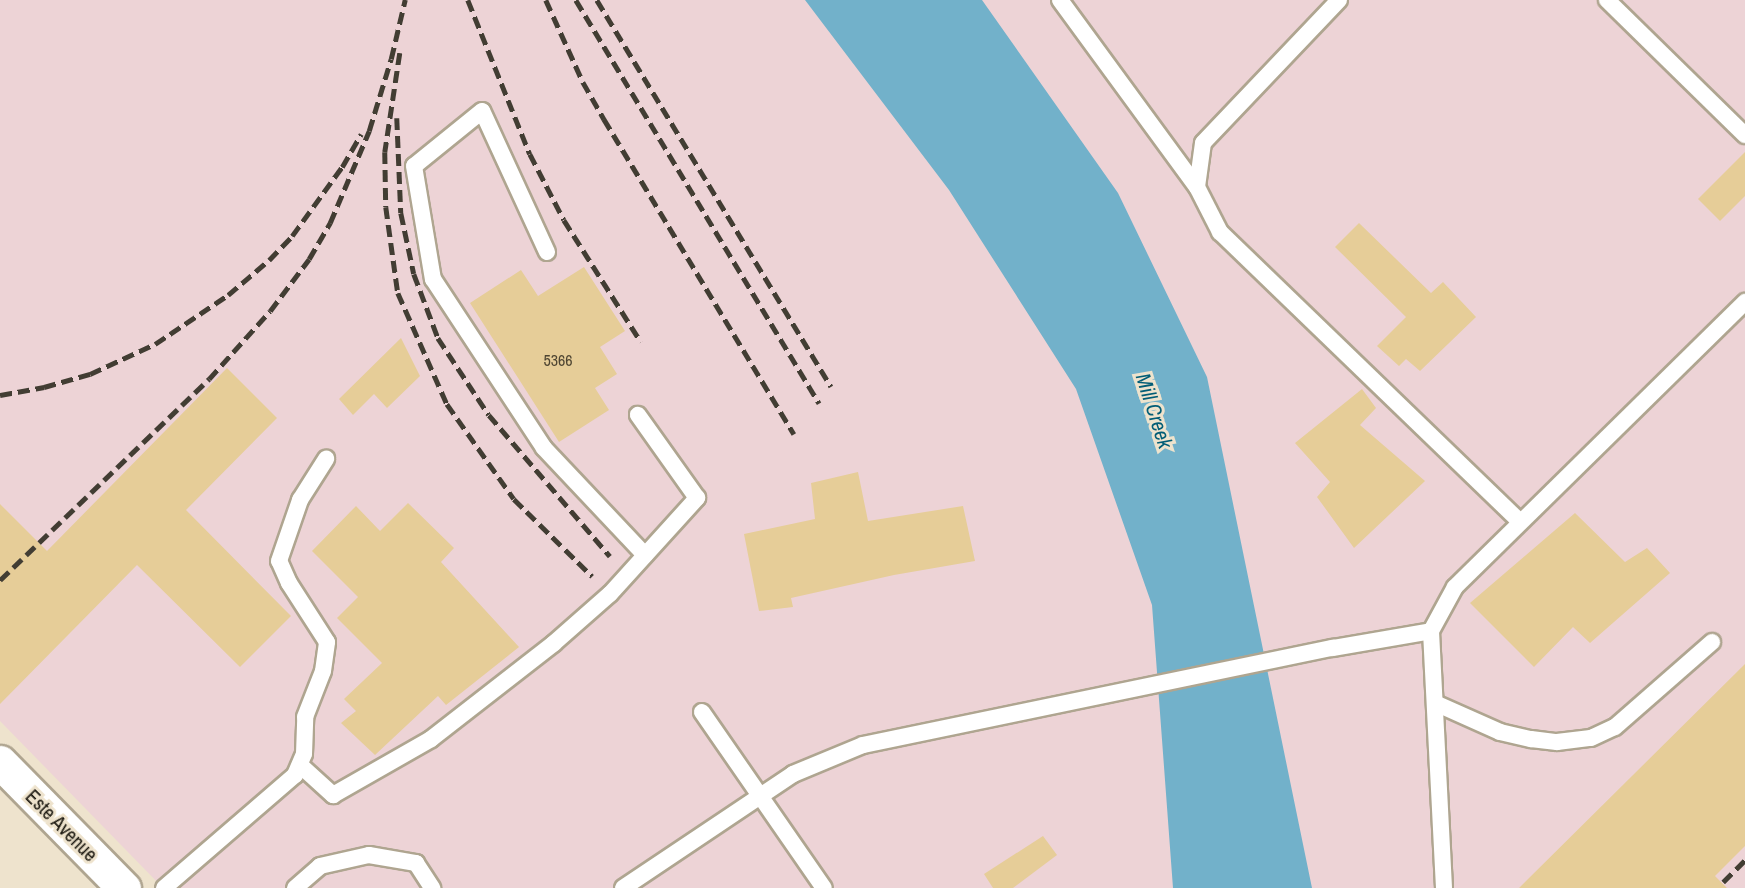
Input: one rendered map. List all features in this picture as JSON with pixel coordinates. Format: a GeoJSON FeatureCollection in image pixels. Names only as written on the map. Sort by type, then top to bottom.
{"type":"FeatureCollection","features":[{"type":"Feature","properties":{"kind":"street","name":"Este Avenue"},"geometry":{"type":"LineString","coordinates":[[0,762],[124,888]]}},
{"type":"Feature","properties":{"kind":"lane"},"geometry":{"type":"LineString","coordinates":[[1060,0],[1197,187],[1220,232],[1520,522]]}},
{"type":"Feature","properties":{"kind":"lane"},"geometry":{"type":"LineString","coordinates":[[1197,187],[1203,143],[1339,0]]}},
{"type":"Feature","properties":{"kind":"lane"},"geometry":{"type":"LineString","coordinates":[[1606,0],[1745,135]]}},
{"type":"Feature","properties":{"kind":"lane"},"geometry":{"type":"LineString","coordinates":[[547,252],[482,111],[414,166],[434,279],[544,448],[645,555]]}},
{"type":"Feature","properties":{"kind":"lane"},"geometry":{"type":"LineString","coordinates":[[1444,888],[1431,631],[1455,587],[1745,302]]}},
{"type":"Feature","properties":{"kind":"lane"},"geometry":{"type":"LineString","coordinates":[[300,765],[333,795],[431,739],[553,644],[610,594],[697,498],[638,415]]}},
{"type":"Feature","properties":{"kind":"lane"},"geometry":{"type":"LineString","coordinates":[[164,888],[295,775],[300,765],[304,754],[305,717],[324,671],[327,642],[289,583],[279,561],[300,500],[326,459]]}},
{"type":"Feature","properties":{"kind":"lane"},"geometry":{"type":"LineString","coordinates":[[623,888],[793,774],[863,745],[1334,648],[1431,631]]}},
{"type":"Feature","properties":{"kind":"lane"},"geometry":{"type":"LineString","coordinates":[[1435,703],[1500,732],[1521,737],[1557,742],[1591,738],[1614,727],[1712,642]]}},
{"type":"Feature","properties":{"kind":"lane"},"geometry":{"type":"LineString","coordinates":[[702,712],[762,795],[824,888]]}},
{"type":"Feature","properties":{"kind":"lane"},"geometry":{"type":"LineString","coordinates":[[295,888],[320,867],[369,855],[416,863],[432,888]]}},
{"type":"Feature","properties":{"kind":"shaded area"},"geometry":{"type":"Polygon","coordinates":[[[0,0],[1745,0],[1745,888],[163,888],[0,721],[0,0]]]}},
{"type":"Feature","properties":{"kind":"water","name":"Mill Creek"},"geometry":{"type":"Polygon","coordinates":[[[805,0],[982,0],[1118,193],[1207,377],[1312,888],[1173,888],[1152,605],[1076,389],[949,190],[805,0]]]}},
{"type":"Feature","properties":{"kind":"building"},"geometry":{"type":"Polygon","coordinates":[[[1745,152],[1745,196],[1720,221],[1698,199],[1745,152]]]}},
{"type":"Feature","properties":{"kind":"building"},"geometry":{"type":"Polygon","coordinates":[[[1359,223],[1431,293],[1443,282],[1476,317],[1420,371],[1406,359],[1399,366],[1377,346],[1406,317],[1335,247],[1359,223]]]}},
{"type":"Feature","properties":{"kind":"building"},"geometry":{"type":"Polygon","coordinates":[[[584,267],[625,331],[600,347],[617,374],[595,388],[609,410],[559,442],[470,303],[521,270],[538,296],[584,267]]]}},
{"type":"Feature","properties":{"kind":"building"},"geometry":{"type":"Polygon","coordinates":[[[401,338],[420,376],[387,408],[374,394],[353,415],[339,399],[401,338]]]}},
{"type":"Feature","properties":{"kind":"building"},"geometry":{"type":"Polygon","coordinates":[[[227,368],[277,418],[186,510],[291,616],[240,667],[137,565],[0,704],[0,504],[47,551],[227,368]]]}},
{"type":"Feature","properties":{"kind":"building"},"geometry":{"type":"Polygon","coordinates":[[[1362,389],[1376,408],[1360,425],[1425,481],[1354,548],[1317,497],[1330,482],[1295,443],[1362,389]]]}},
{"type":"Feature","properties":{"kind":"building"},"geometry":{"type":"Polygon","coordinates":[[[858,472],[868,521],[963,506],[975,561],[894,575],[791,598],[793,607],[759,611],[744,534],[815,519],[811,483],[858,472]]]}},
{"type":"Feature","properties":{"kind":"building"},"geometry":{"type":"Polygon","coordinates":[[[408,503],[454,548],[441,562],[519,647],[446,705],[438,696],[375,755],[341,723],[356,711],[344,699],[382,663],[337,618],[358,597],[312,551],[356,506],[380,531],[408,503]]]}},
{"type":"Feature","properties":{"kind":"building"},"geometry":{"type":"Polygon","coordinates":[[[1575,513],[1625,562],[1647,548],[1670,573],[1590,643],[1573,627],[1534,667],[1470,603],[1575,513]]]}},
{"type":"Feature","properties":{"kind":"building"},"geometry":{"type":"Polygon","coordinates":[[[1745,664],[1745,846],[1715,876],[1727,888],[1519,888],[1745,664]]]}},
{"type":"Feature","properties":{"kind":"building"},"geometry":{"type":"Polygon","coordinates":[[[1043,836],[1057,855],[1013,888],[993,888],[984,874],[1043,836]]]}},
{"type":"Feature","properties":{"kind":"railway"},"geometry":{"type":"LineString","coordinates":[[0,580],[209,379],[270,311],[309,259],[330,223],[369,131],[391,59],[405,0]]}},
{"type":"Feature","properties":{"kind":"railway"},"geometry":{"type":"LineString","coordinates":[[468,0],[530,154],[564,220],[641,342]]}},
{"type":"Feature","properties":{"kind":"railway"},"geometry":{"type":"LineString","coordinates":[[546,0],[583,82],[604,119],[794,434]]}},
{"type":"Feature","properties":{"kind":"railway"},"geometry":{"type":"LineString","coordinates":[[576,0],[819,403]]}},
{"type":"Feature","properties":{"kind":"railway"},"geometry":{"type":"LineString","coordinates":[[597,0],[831,387]]}},
{"type":"Feature","properties":{"kind":"railway"},"geometry":{"type":"LineString","coordinates":[[400,53],[385,152],[386,207],[398,293],[447,404],[514,499],[592,576]]}},
{"type":"Feature","properties":{"kind":"railway"},"geometry":{"type":"LineString","coordinates":[[397,118],[401,213],[414,274],[438,338],[489,415],[610,556]]}},
{"type":"Feature","properties":{"kind":"railway"},"geometry":{"type":"LineString","coordinates":[[0,395],[44,387],[90,374],[155,344],[228,295],[269,260],[292,236],[342,167],[361,134]]}},
{"type":"Feature","properties":{"kind":"railway"},"geometry":{"type":"LineString","coordinates":[[1723,882],[1745,860]]}}]}
